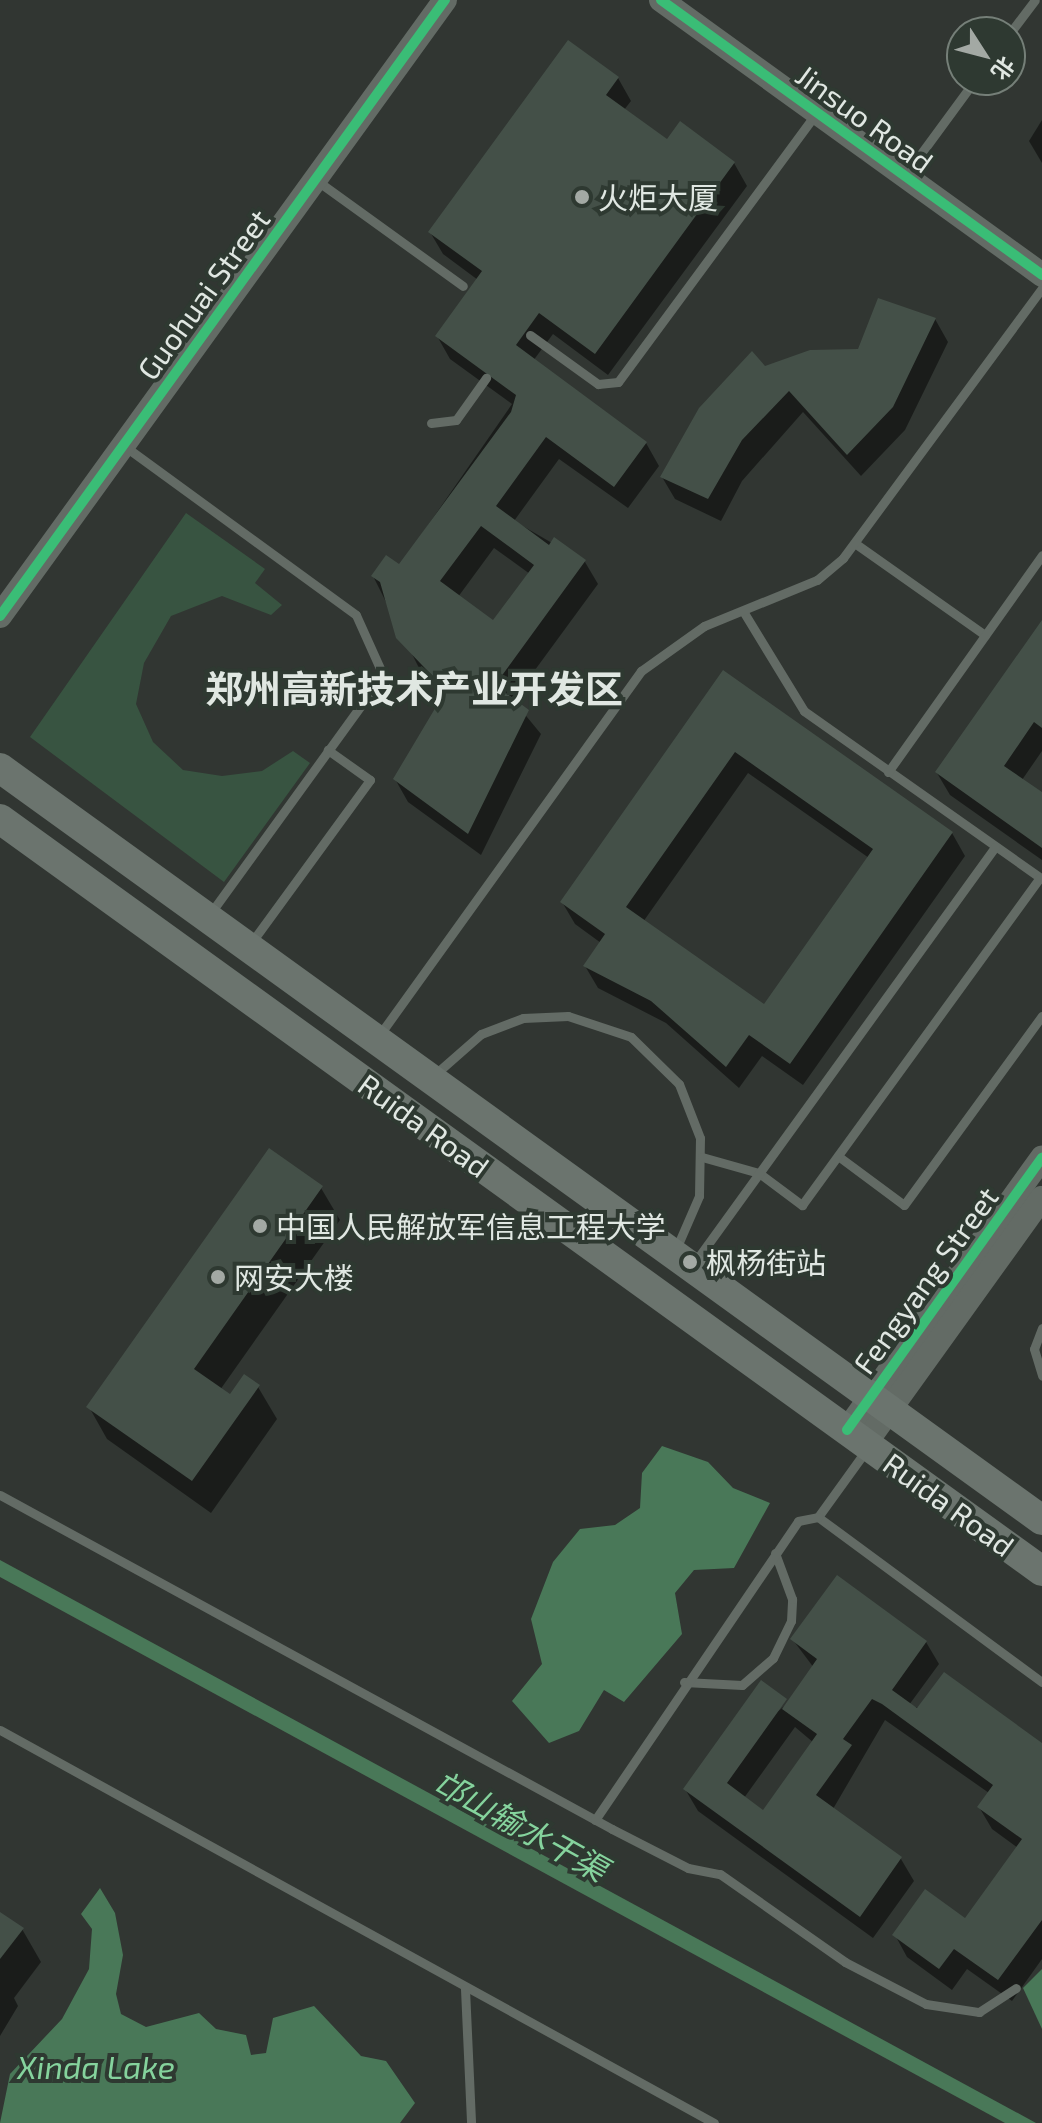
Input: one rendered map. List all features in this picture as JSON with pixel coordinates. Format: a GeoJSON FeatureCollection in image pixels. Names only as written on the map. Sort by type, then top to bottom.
{"type":"FeatureCollection","features":[{"type":"Feature","properties":{"kind":"main road","name":"Ruida Road"},"geometry":{"type":"LineString","coordinates":[[0,768],[1042,1520]]}},
{"type":"Feature","properties":{"kind":"main road","name":"Ruida Road"},"geometry":{"type":"LineString","coordinates":[[0,819],[1042,1571]]}},
{"type":"Feature","properties":{"kind":"street","name":"Guohuai Street"},"geometry":{"type":"LineString","coordinates":[[0,616],[445,0]]}},
{"type":"Feature","properties":{"kind":"street","name":"Jinsuo Road"},"geometry":{"type":"LineString","coordinates":[[661,0],[1042,275]]}},
{"type":"Feature","properties":{"kind":"street","name":"Fengyang Street"},"geometry":{"type":"LineString","coordinates":[[860,1440],[880,1403],[1042,1158]]}},
{"type":"Feature","properties":{"kind":"street","name":"Fengyang Street"},"geometry":{"type":"LineString","coordinates":[[880,1403],[1042,1198]]}},
{"type":"Feature","properties":{"kind":"lane"},"geometry":{"type":"LineString","coordinates":[[1023,16],[1035,0]]}},
{"type":"Feature","properties":{"kind":"lane"},"geometry":{"type":"LineString","coordinates":[[904,176],[963,96]]}},
{"type":"Feature","properties":{"kind":"lane"},"geometry":{"type":"LineString","coordinates":[[530,335],[598,384],[618,382],[817,113]]}},
{"type":"Feature","properties":{"kind":"lane"},"geometry":{"type":"LineString","coordinates":[[315,180],[463,286]]}},
{"type":"Feature","properties":{"kind":"lane"},"geometry":{"type":"LineString","coordinates":[[377,1039],[641,671],[678,642],[817,580],[856,544],[1042,288]]}},
{"type":"Feature","properties":{"kind":"lane"},"geometry":{"type":"LineString","coordinates":[[431,423],[456,420],[486,378]]}},
{"type":"Feature","properties":{"kind":"lane"},"geometry":{"type":"LineString","coordinates":[[123,445],[356,615],[383,675],[207,917]]}},
{"type":"Feature","properties":{"kind":"lane"},"geometry":{"type":"LineString","coordinates":[[856,544],[985,635]]}},
{"type":"Feature","properties":{"kind":"lane"},"geometry":{"type":"LineString","coordinates":[[888,772],[1042,555]]}},
{"type":"Feature","properties":{"kind":"lane"},"geometry":{"type":"LineString","coordinates":[[702,1157],[759,1173],[802,1205],[1041,879],[888,772],[792,700],[743,611]]}},
{"type":"Feature","properties":{"kind":"lane"},"geometry":{"type":"LineString","coordinates":[[249,947],[370,780],[328,750]]}},
{"type":"Feature","properties":{"kind":"lane"},"geometry":{"type":"LineString","coordinates":[[679,1259],[759,1173],[995,847]]}},
{"type":"Feature","properties":{"kind":"lane"},"geometry":{"type":"LineString","coordinates":[[430,1079],[461,1047],[502,1024],[546,1016],[590,1020],[631,1037],[665,1066],[688,1101],[702,1157],[694,1215],[679,1259]]}},
{"type":"Feature","properties":{"kind":"lane"},"geometry":{"type":"LineString","coordinates":[[838,1156],[904,1205],[1042,1016]]}},
{"type":"Feature","properties":{"kind":"lane"},"geometry":{"type":"LineString","coordinates":[[1042,1328],[1034,1349],[1042,1376]]}},
{"type":"Feature","properties":{"kind":"lane"},"geometry":{"type":"LineString","coordinates":[[818,1517],[860,1440]]}},
{"type":"Feature","properties":{"kind":"lane"},"geometry":{"type":"LineString","coordinates":[[0,1495],[595,1820],[688,1868],[720,1874],[845,1962],[926,2004],[979,2012],[1016,1988]]}},
{"type":"Feature","properties":{"kind":"lane"},"geometry":{"type":"LineString","coordinates":[[595,1820],[684,1682],[798,1521],[818,1517],[1042,1682]]}},
{"type":"Feature","properties":{"kind":"lane"},"geometry":{"type":"LineString","coordinates":[[684,1682],[742,1685],[773,1658],[791,1621],[775,1553]]}},
{"type":"Feature","properties":{"kind":"lane"},"geometry":{"type":"LineString","coordinates":[[0,1730],[465,1989],[714,2123]]}},
{"type":"Feature","properties":{"kind":"lane"},"geometry":{"type":"LineString","coordinates":[[465,1989],[471,2123]]}},
{"type":"Feature","properties":{"kind":"shaded area"},"geometry":{"type":"Polygon","coordinates":[[[186,513],[265,569],[255,583],[282,605],[271,615],[222,596],[171,616],[144,663],[136,704],[153,742],[183,770],[222,776],[262,771],[293,751],[310,763],[224,882],[30,737],[186,513]]]}},
{"type":"Feature","properties":{"kind":"water"},"geometry":{"type":"Polygon","coordinates":[[[662,1446],[708,1462],[733,1488],[770,1503],[734,1568],[694,1570],[675,1593],[682,1634],[624,1702],[604,1690],[579,1731],[549,1743],[512,1701],[542,1664],[531,1619],[553,1562],[580,1529],[615,1525],[640,1508],[642,1473],[662,1446]]]}},
{"type":"Feature","properties":{"kind":"water"},"geometry":{"type":"Polygon","coordinates":[[[0,1560],[1036,2123],[1005,2123],[675,1944],[0,1577],[0,1560]]]}},
{"type":"Feature","properties":{"kind":"water","name":"Xinda Lake"},"geometry":{"type":"Polygon","coordinates":[[[100,1888],[115,1913],[123,1955],[116,1994],[121,2014],[146,2027],[199,2013],[216,2029],[246,2035],[251,2055],[266,2053],[273,2018],[314,2006],[361,2056],[386,2061],[415,2103],[400,2123],[0,2123],[10,2074],[62,2019],[89,1969],[92,1929],[81,1914],[100,1888]]]}},
{"type":"Feature","properties":{"kind":"water"},"geometry":{"type":"Polygon","coordinates":[[[1042,1969],[1042,2029],[1023,1988],[1042,1969]]]}},
{"type":"Feature","properties":{"kind":"building"},"geometry":{"type":"Polygon","coordinates":[[[568,40],[619,77],[606,95],[667,139],[680,121],[735,162],[595,354],[539,313],[516,345],[647,442],[614,487],[546,437],[496,506],[549,545],[554,537],[586,560],[495,685],[529,710],[468,834],[393,779],[446,690],[396,638],[380,582],[371,576],[386,555],[399,564],[511,412],[516,395],[435,336],[482,271],[428,232],[568,40]],[[481,526],[440,581],[493,620],[534,565],[481,526]]]}},
{"type":"Feature","properties":{"kind":"building"},"geometry":{"type":"Polygon","coordinates":[[[878,298],[936,318],[893,407],[847,455],[789,391],[742,440],[708,499],[660,477],[699,408],[752,351],[765,366],[810,350],[858,349],[878,298]]]}},
{"type":"Feature","properties":{"kind":"building"},"geometry":{"type":"Polygon","coordinates":[[[1042,620],[1042,728],[1034,722],[1004,766],[1042,792],[1042,848],[935,772],[1042,620]]]}},
{"type":"Feature","properties":{"kind":"building"},"geometry":{"type":"Polygon","coordinates":[[[723,670],[953,832],[790,1064],[749,1035],[726,1067],[651,1001],[583,966],[605,934],[560,902],[723,670]],[[735,752],[626,907],[764,1004],[873,849],[735,752]]]}},
{"type":"Feature","properties":{"kind":"building","name":"网安大楼"},"geometry":{"type":"Polygon","coordinates":[[[269,1148],[323,1186],[194,1369],[230,1394],[244,1374],[260,1385],[192,1481],[86,1407],[269,1148]]]}},
{"type":"Feature","properties":{"kind":"building"},"geometry":{"type":"Polygon","coordinates":[[[837,1575],[927,1641],[892,1690],[917,1708],[944,1672],[1042,1743],[1042,1920],[998,1980],[954,1949],[939,1969],[892,1935],[925,1889],[965,1918],[1022,1839],[977,1807],[993,1785],[882,1704],[872,1699],[843,1739],[852,1745],[816,1795],[902,1857],[860,1917],[683,1789],[761,1680],[787,1699],[727,1783],[763,1810],[817,1734],[782,1709],[817,1659],[790,1639],[837,1575]]]}},
{"type":"Feature","properties":{"kind":"building"},"geometry":{"type":"Polygon","coordinates":[[[0,1912],[24,1928],[0,1959],[0,1912]]]}},
{"type":"Feature","properties":{"kind":"cycle path"},"geometry":{"type":"LineString","coordinates":[[0,616],[445,0]]}},
{"type":"Feature","properties":{"kind":"cycle path"},"geometry":{"type":"LineString","coordinates":[[661,0],[1042,275]]}},
{"type":"Feature","properties":{"kind":"cycle path"},"geometry":{"type":"LineString","coordinates":[[847,1430],[1042,1158]]}},
{"type":"Feature","properties":{"kind":"place","name":"火炬大厦"},"geometry":{"type":"Point","coordinates":[582,197]}},
{"type":"Feature","properties":{"kind":"place","name":"中国人民解放军信息工程大学"},"geometry":{"type":"Point","coordinates":[260,1226]}},
{"type":"Feature","properties":{"kind":"place","name":"枫杨街站"},"geometry":{"type":"Point","coordinates":[690,1262]}},
{"type":"Feature","properties":{"kind":"place","name":"网安大楼"},"geometry":{"type":"Point","coordinates":[218,1277]}},
{"type":"Feature","properties":{"kind":"district","name":"郑州高新技术产业开发区"},"geometry":{"type":"Point","coordinates":[414,689]}},
{"type":"Feature","properties":{"kind":"water label","name":"邙山输水干渠"},"geometry":{"type":"Point","coordinates":[521,1825]}}]}
